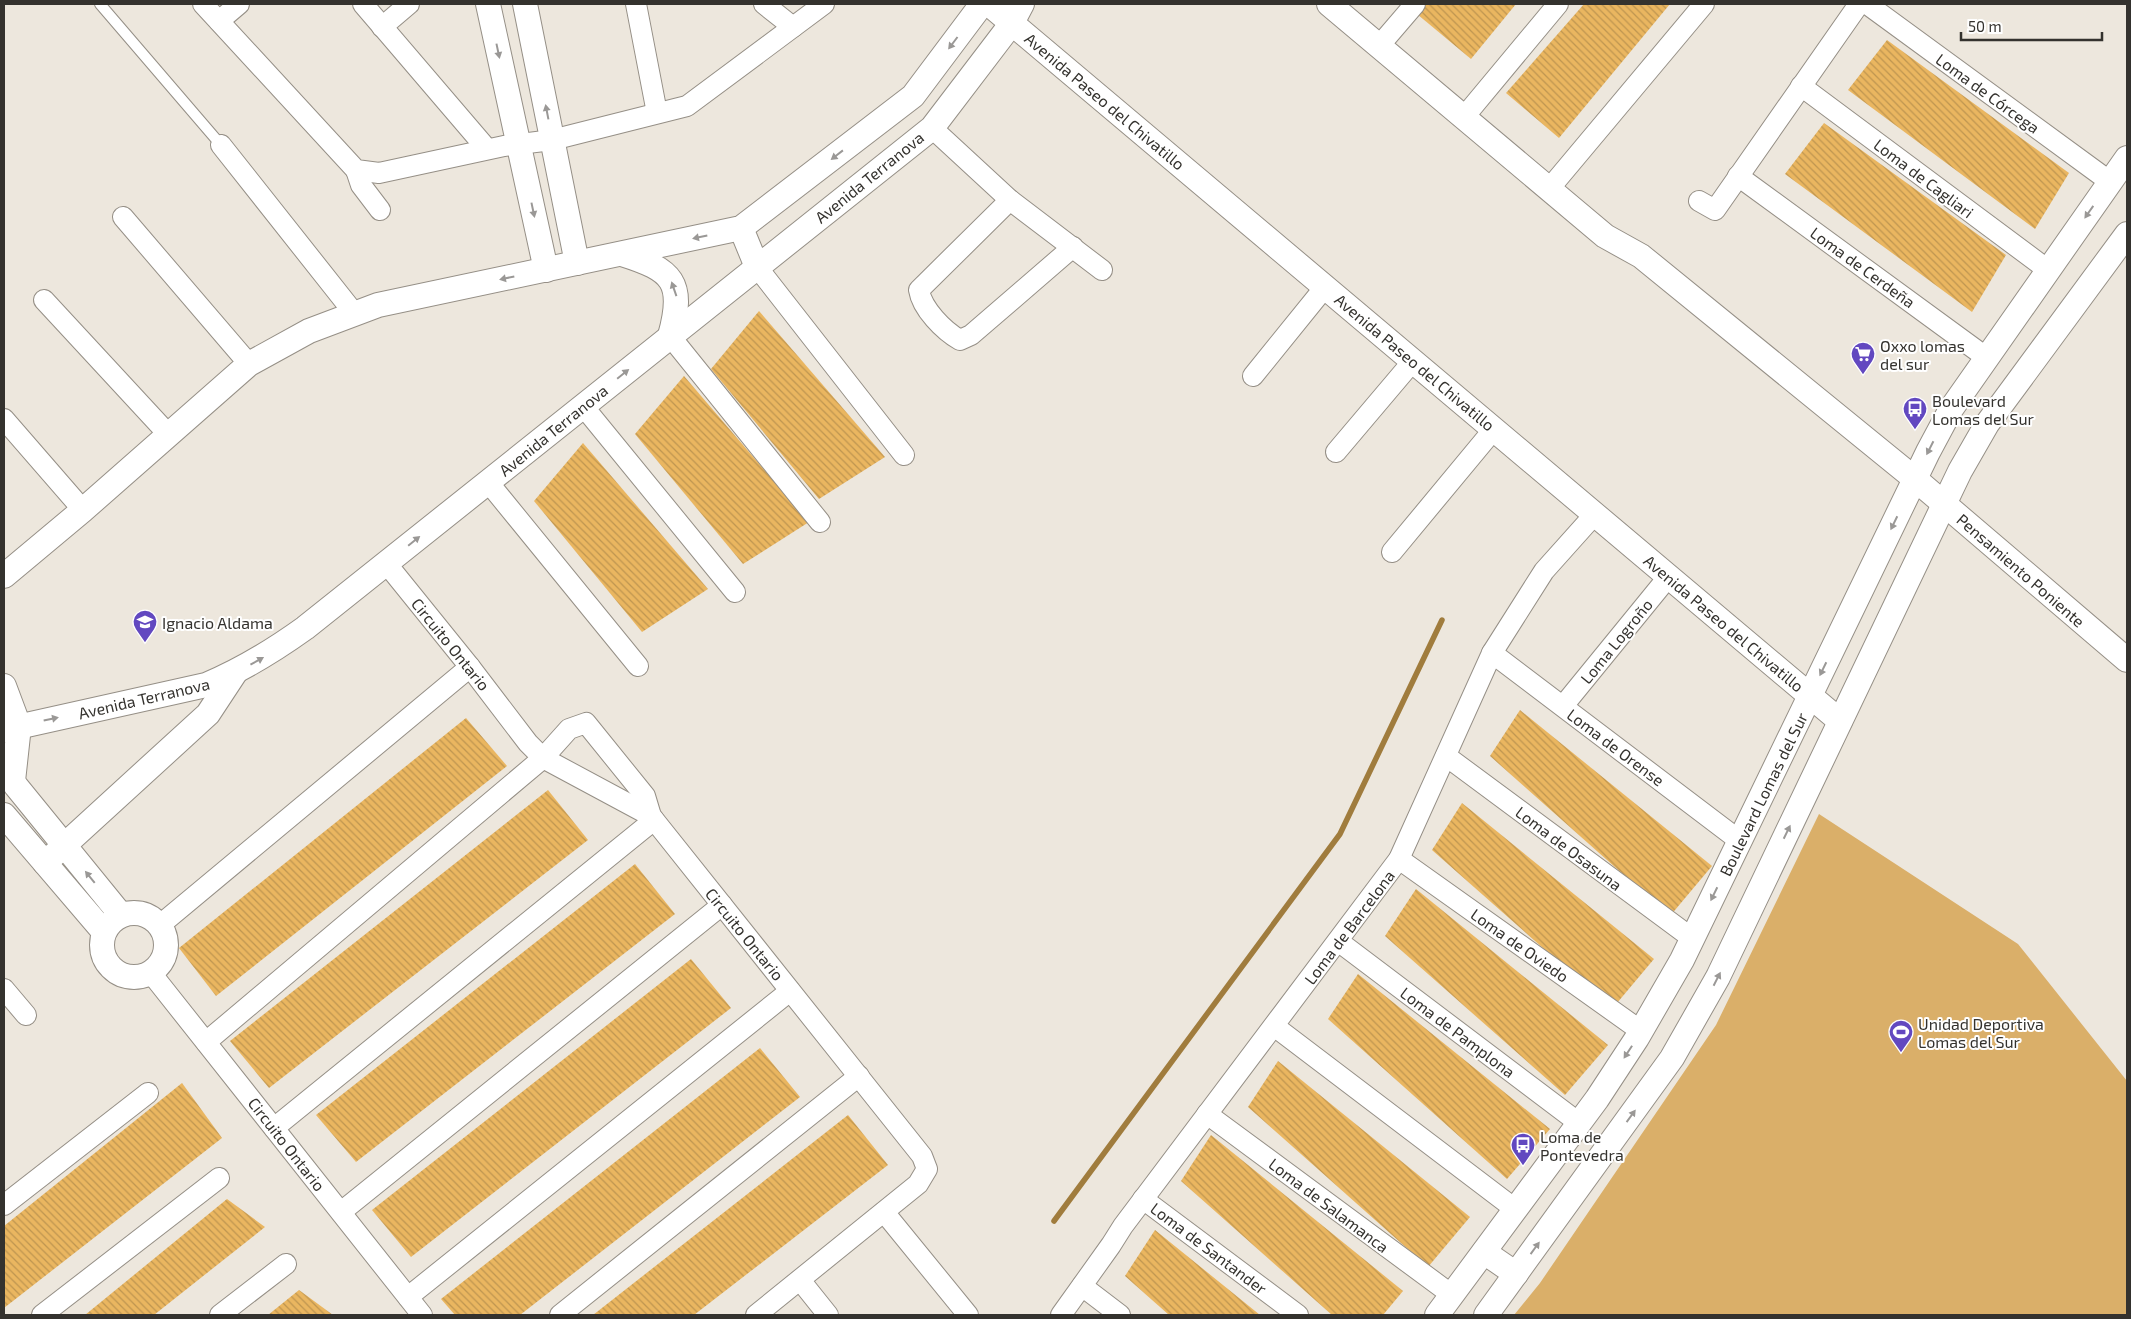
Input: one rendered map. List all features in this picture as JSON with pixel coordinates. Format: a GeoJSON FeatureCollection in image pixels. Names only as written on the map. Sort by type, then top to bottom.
{"type":"FeatureCollection","features":[{"type":"Feature","properties":{"kind":"street"},"geometry":{"type":"LineString","coordinates":[[203,4],[356,170],[361,185],[380,210]]}},
{"type":"Feature","properties":{"kind":"street"},"geometry":{"type":"LineString","coordinates":[[219,21],[239,4]]}},
{"type":"Feature","properties":{"kind":"street"},"geometry":{"type":"LineString","coordinates":[[363,4],[487,149]]}},
{"type":"Feature","properties":{"kind":"street"},"geometry":{"type":"LineString","coordinates":[[382,27],[409,4]]}},
{"type":"Feature","properties":{"kind":"street"},"geometry":{"type":"LineString","coordinates":[[488,4],[546,270]]}},
{"type":"Feature","properties":{"kind":"street"},"geometry":{"type":"LineString","coordinates":[[525,4],[577,263]]}},
{"type":"Feature","properties":{"kind":"street"},"geometry":{"type":"LineString","coordinates":[[636,4],[656,114]]}},
{"type":"Feature","properties":{"kind":"street"},"geometry":{"type":"LineString","coordinates":[[764,4],[793,27]]}},
{"type":"Feature","properties":{"kind":"street"},"geometry":{"type":"LineString","coordinates":[[356,170],[379,174],[487,149],[552,140],[687,106],[824,4]]}},
{"type":"Feature","properties":{"kind":"street"},"geometry":{"type":"LineString","coordinates":[[4,576],[83,510],[249,364],[309,330],[378,306],[740,228],[913,96],[982,4]]}},
{"type":"Feature","properties":{"kind":"street","name":"Avenida Paseo del Chivatillo"},"geometry":{"type":"LineString","coordinates":[[989,4],[1017,14],[1325,287],[1840,721]]}},
{"type":"Feature","properties":{"kind":"street"},"geometry":{"type":"LineString","coordinates":[[1328,4],[1605,236],[1641,256],[1915,479]]}},
{"type":"Feature","properties":{"kind":"street"},"geometry":{"type":"LineString","coordinates":[[1379,46],[1415,4]]}},
{"type":"Feature","properties":{"kind":"street"},"geometry":{"type":"LineString","coordinates":[[1464,118],[1558,4]]}},
{"type":"Feature","properties":{"kind":"street"},"geometry":{"type":"LineString","coordinates":[[1550,189],[1704,4]]}},
{"type":"Feature","properties":{"kind":"street"},"geometry":{"type":"LineString","coordinates":[[1699,201],[1715,210],[1858,4]]}},
{"type":"Feature","properties":{"kind":"street","name":"Loma de Córcega"},"geometry":{"type":"LineString","coordinates":[[1867,4],[2110,181]]}},
{"type":"Feature","properties":{"kind":"street","name":"Avenida Terranova"},"geometry":{"type":"LineString","coordinates":[[11,728],[206,685],[236,673],[305,628],[932,128],[1017,14]]}},
{"type":"Feature","properties":{"kind":"street","name":"Loma de Cagliari"},"geometry":{"type":"LineString","coordinates":[[1801,86],[2048,270]]}},
{"type":"Feature","properties":{"kind":"street"},"geometry":{"type":"LineString","coordinates":[[932,128],[1010,200],[1102,270]]}},
{"type":"Feature","properties":{"kind":"street"},"geometry":{"type":"LineString","coordinates":[[221,145],[354,314]]}},
{"type":"Feature","properties":{"kind":"street","name":"Boulevard Lomas del Sur"},"geometry":{"type":"LineString","coordinates":[[1437,1315],[1597,1099],[1641,1030],[1692,939],[1915,479],[1951,409],[2127,158]]}},
{"type":"Feature","properties":{"kind":"street","name":"Loma de Cerdeña"},"geometry":{"type":"LineString","coordinates":[[1738,176],[1987,358]]}},
{"type":"Feature","properties":{"kind":"street"},"geometry":{"type":"LineString","coordinates":[[1010,200],[919,290],[921,300],[949,334],[960,340],[971,335],[1073,248]]}},
{"type":"Feature","properties":{"kind":"street"},"geometry":{"type":"LineString","coordinates":[[123,217],[249,364]]}},
{"type":"Feature","properties":{"kind":"street"},"geometry":{"type":"LineString","coordinates":[[740,228],[757,267],[904,455]]}},
{"type":"Feature","properties":{"kind":"street"},"geometry":{"type":"LineString","coordinates":[[1486,1315],[1672,1058],[1718,978],[1944,504],[1986,424],[2127,234]]}},
{"type":"Feature","properties":{"kind":"street"},"geometry":{"type":"LineString","coordinates":[[622,254],[647,262],[664,271],[673,283],[677,298],[676,316],[670,336],[820,522]]}},
{"type":"Feature","properties":{"kind":"street"},"geometry":{"type":"LineString","coordinates":[[1253,376],[1325,287]]}},
{"type":"Feature","properties":{"kind":"street"},"geometry":{"type":"LineString","coordinates":[[44,300],[168,434]]}},
{"type":"Feature","properties":{"kind":"street"},"geometry":{"type":"LineString","coordinates":[[1336,452],[1414,362]]}},
{"type":"Feature","properties":{"kind":"street"},"geometry":{"type":"LineString","coordinates":[[583,406],[735,592]]}},
{"type":"Feature","properties":{"kind":"street"},"geometry":{"type":"LineString","coordinates":[[4,419],[83,510]]}},
{"type":"Feature","properties":{"kind":"street"},"geometry":{"type":"LineString","coordinates":[[1392,552],[1494,429]]}},
{"type":"Feature","properties":{"kind":"street","name":"Pensamiento Poniente"},"geometry":{"type":"LineString","coordinates":[[1915,479],[2127,660]]}},
{"type":"Feature","properties":{"kind":"street"},"geometry":{"type":"LineString","coordinates":[[488,482],[638,666]]}},
{"type":"Feature","properties":{"kind":"street","name":"Loma de Barcelona"},"geometry":{"type":"LineString","coordinates":[[1061,1315],[1143,1199],[1399,859],[1492,653],[1544,570],[1595,514]]}},
{"type":"Feature","properties":{"kind":"street","name":"Circuito Ontario"},"geometry":{"type":"LineString","coordinates":[[386,563],[470,667],[528,743],[543,758],[653,818],[922,1156],[927,1168],[918,1184],[756,1315]]}},
{"type":"Feature","properties":{"kind":"street","name":"Loma Logroño"},"geometry":{"type":"LineString","coordinates":[[1563,706],[1668,576]]}},
{"type":"Feature","properties":{"kind":"street","name":"Loma de Orense"},"geometry":{"type":"LineString","coordinates":[[1492,653],[1740,841]]}},
{"type":"Feature","properties":{"kind":"street"},"geometry":{"type":"LineString","coordinates":[[160,925],[470,667]]}},
{"type":"Feature","properties":{"kind":"street"},"geometry":{"type":"LineString","coordinates":[[45,863],[208,714],[236,673]]}},
{"type":"Feature","properties":{"kind":"street"},"geometry":{"type":"LineString","coordinates":[[4,686],[11,728],[14,781],[121,915]]}},
{"type":"Feature","properties":{"kind":"street"},"geometry":{"type":"LineString","coordinates":[[206,1042],[543,758],[569,729],[586,724],[646,796],[653,818],[274,1128]]}},
{"type":"Feature","properties":{"kind":"street","name":"Loma de Osasuna"},"geometry":{"type":"LineString","coordinates":[[1446,756],[1692,939]]}},
{"type":"Feature","properties":{"kind":"street"},"geometry":{"type":"LineString","coordinates":[[4,815],[104,932]]}},
{"type":"Feature","properties":{"kind":"street","name":"Loma de Oviedo"},"geometry":{"type":"LineString","coordinates":[[1399,859],[1641,1030]]}},
{"type":"Feature","properties":{"kind":"street"},"geometry":{"type":"LineString","coordinates":[[340,1212],[722,905]]}},
{"type":"Feature","properties":{"kind":"street"},"geometry":{"type":"LineString","coordinates":[[143,913],[160,925],[166,940],[166,952],[160,964],[151,973],[139,977],[126,977],[107,964],[102,950],[104,932],[121,915],[143,913]]}},
{"type":"Feature","properties":{"kind":"street","name":"Loma de Pamplona"},"geometry":{"type":"LineString","coordinates":[[1338,941],[1579,1122]]}},
{"type":"Feature","properties":{"kind":"street","name":"Circuito Ontario"},"geometry":{"type":"LineString","coordinates":[[151,973],[422,1315]]}},
{"type":"Feature","properties":{"kind":"street"},"geometry":{"type":"LineString","coordinates":[[4,989],[26,1015]]}},
{"type":"Feature","properties":{"kind":"street"},"geometry":{"type":"LineString","coordinates":[[408,1297],[790,990]]}},
{"type":"Feature","properties":{"kind":"street"},"geometry":{"type":"LineString","coordinates":[[1274,1026],[1515,1209]]}},
{"type":"Feature","properties":{"kind":"street"},"geometry":{"type":"LineString","coordinates":[[560,1315],[859,1076]]}},
{"type":"Feature","properties":{"kind":"street"},"geometry":{"type":"LineString","coordinates":[[4,1205],[148,1093]]}},
{"type":"Feature","properties":{"kind":"street","name":"Loma de Salamanca"},"geometry":{"type":"LineString","coordinates":[[1207,1114],[1452,1295]]}},
{"type":"Feature","properties":{"kind":"street"},"geometry":{"type":"LineString","coordinates":[[42,1315],[219,1178]]}},
{"type":"Feature","properties":{"kind":"street","name":"Loma de Santander"},"geometry":{"type":"LineString","coordinates":[[1143,1199],[1298,1315]]}},
{"type":"Feature","properties":{"kind":"street"},"geometry":{"type":"LineString","coordinates":[[884,1212],[968,1315]]}},
{"type":"Feature","properties":{"kind":"street"},"geometry":{"type":"LineString","coordinates":[[1484,1252],[1516,1274]]}},
{"type":"Feature","properties":{"kind":"street"},"geometry":{"type":"LineString","coordinates":[[220,1315],[286,1264]]}},
{"type":"Feature","properties":{"kind":"street"},"geometry":{"type":"LineString","coordinates":[[800,1280],[828,1315]]}},
{"type":"Feature","properties":{"kind":"street"},"geometry":{"type":"LineString","coordinates":[[1082,1286],[1120,1315]]}},
{"type":"Feature","properties":{"kind":"lane"},"geometry":{"type":"LineString","coordinates":[[100,4],[221,145]]}},
{"type":"Feature","properties":{"kind":"shaded area","name":"Unidad Deportiva Lomas del Sur"},"geometry":{"type":"Polygon","coordinates":[[[1819,814],[2018,944],[2127,1081],[2127,1315],[1514,1315],[1540,1283],[1716,1025],[1819,814]]]}},
{"type":"Feature","properties":{"kind":"building"},"geometry":{"type":"Polygon","coordinates":[[[1426,4],[1516,4],[1471,59],[1417,14],[1426,4]]]}},
{"type":"Feature","properties":{"kind":"building"},"geometry":{"type":"Polygon","coordinates":[[[1584,4],[1670,4],[1559,138],[1506,93],[1584,4]]]}},
{"type":"Feature","properties":{"kind":"building"},"geometry":{"type":"Polygon","coordinates":[[[1887,40],[2069,173],[2035,229],[1848,90],[1887,40]]]}},
{"type":"Feature","properties":{"kind":"building"},"geometry":{"type":"Polygon","coordinates":[[[1824,123],[2006,255],[1972,312],[1785,174],[1824,123]]]}},
{"type":"Feature","properties":{"kind":"building"},"geometry":{"type":"Polygon","coordinates":[[[759,311],[885,457],[819,499],[711,369],[759,311]]]}},
{"type":"Feature","properties":{"kind":"building"},"geometry":{"type":"Polygon","coordinates":[[[684,376],[809,522],[743,564],[635,434],[684,376]]]}},
{"type":"Feature","properties":{"kind":"building"},"geometry":{"type":"Polygon","coordinates":[[[583,443],[708,589],[642,632],[534,501],[583,443]]]}},
{"type":"Feature","properties":{"kind":"building"},"geometry":{"type":"Polygon","coordinates":[[[1520,710],[1712,866],[1670,916],[1490,756],[1520,710]]]}},
{"type":"Feature","properties":{"kind":"building"},"geometry":{"type":"Polygon","coordinates":[[[466,718],[507,766],[216,996],[179,948],[466,718]]]}},
{"type":"Feature","properties":{"kind":"building"},"geometry":{"type":"Polygon","coordinates":[[[548,790],[588,840],[269,1088],[230,1041],[548,790]]]}},
{"type":"Feature","properties":{"kind":"building"},"geometry":{"type":"Polygon","coordinates":[[[1462,803],[1654,959],[1612,1009],[1432,850],[1462,803]]]}},
{"type":"Feature","properties":{"kind":"building"},"geometry":{"type":"Polygon","coordinates":[[[635,864],[675,914],[356,1162],[316,1115],[635,864]]]}},
{"type":"Feature","properties":{"kind":"building"},"geometry":{"type":"Polygon","coordinates":[[[1416,889],[1608,1045],[1565,1095],[1385,936],[1416,889]]]}},
{"type":"Feature","properties":{"kind":"building"},"geometry":{"type":"Polygon","coordinates":[[[691,959],[731,1008],[411,1257],[372,1210],[691,959]]]}},
{"type":"Feature","properties":{"kind":"building"},"geometry":{"type":"Polygon","coordinates":[[[1358,974],[1550,1129],[1507,1179],[1328,1019],[1358,974]]]}},
{"type":"Feature","properties":{"kind":"building"},"geometry":{"type":"Polygon","coordinates":[[[760,1048],[800,1097],[520,1315],[455,1315],[441,1299],[760,1048]]]}},
{"type":"Feature","properties":{"kind":"building"},"geometry":{"type":"Polygon","coordinates":[[[1278,1061],[1470,1217],[1428,1267],[1248,1107],[1278,1061]]]}},
{"type":"Feature","properties":{"kind":"building"},"geometry":{"type":"Polygon","coordinates":[[[182,1083],[222,1138],[4,1308],[4,1226],[182,1083]]]}},
{"type":"Feature","properties":{"kind":"building"},"geometry":{"type":"Polygon","coordinates":[[[848,1115],[888,1165],[694,1315],[593,1315],[848,1115]]]}},
{"type":"Feature","properties":{"kind":"building"},"geometry":{"type":"Polygon","coordinates":[[[1211,1135],[1403,1291],[1383,1315],[1332,1315],[1181,1181],[1211,1135]]]}},
{"type":"Feature","properties":{"kind":"building"},"geometry":{"type":"Polygon","coordinates":[[[227,1199],[265,1227],[154,1315],[85,1315],[227,1199]]]}},
{"type":"Feature","properties":{"kind":"building"},"geometry":{"type":"Polygon","coordinates":[[[1155,1230],[1260,1315],[1169,1315],[1125,1276],[1155,1230]]]}},
{"type":"Feature","properties":{"kind":"building"},"geometry":{"type":"Polygon","coordinates":[[[299,1290],[333,1315],[268,1315],[299,1290]]]}},
{"type":"Feature","properties":{"kind":"waterway"},"geometry":{"type":"LineString","coordinates":[[1054,1221],[1340,834],[1442,620]]}},
{"type":"Feature","properties":{"kind":"place","name":"Oxxo lomas del sur"},"geometry":{"type":"Point","coordinates":[1863,375]}},
{"type":"Feature","properties":{"kind":"place","name":"Boulevard Lomas del Sur"},"geometry":{"type":"Point","coordinates":[1915,430]}},
{"type":"Feature","properties":{"kind":"place","name":"Ignacio Aldama"},"geometry":{"type":"Point","coordinates":[145,643]}},
{"type":"Feature","properties":{"kind":"place","name":"Unidad Deportiva Lomas del Sur"},"geometry":{"type":"Point","coordinates":[1901,1053]}},
{"type":"Feature","properties":{"kind":"place","name":"Loma de Pontevedra"},"geometry":{"type":"Point","coordinates":[1523,1166]}}]}
